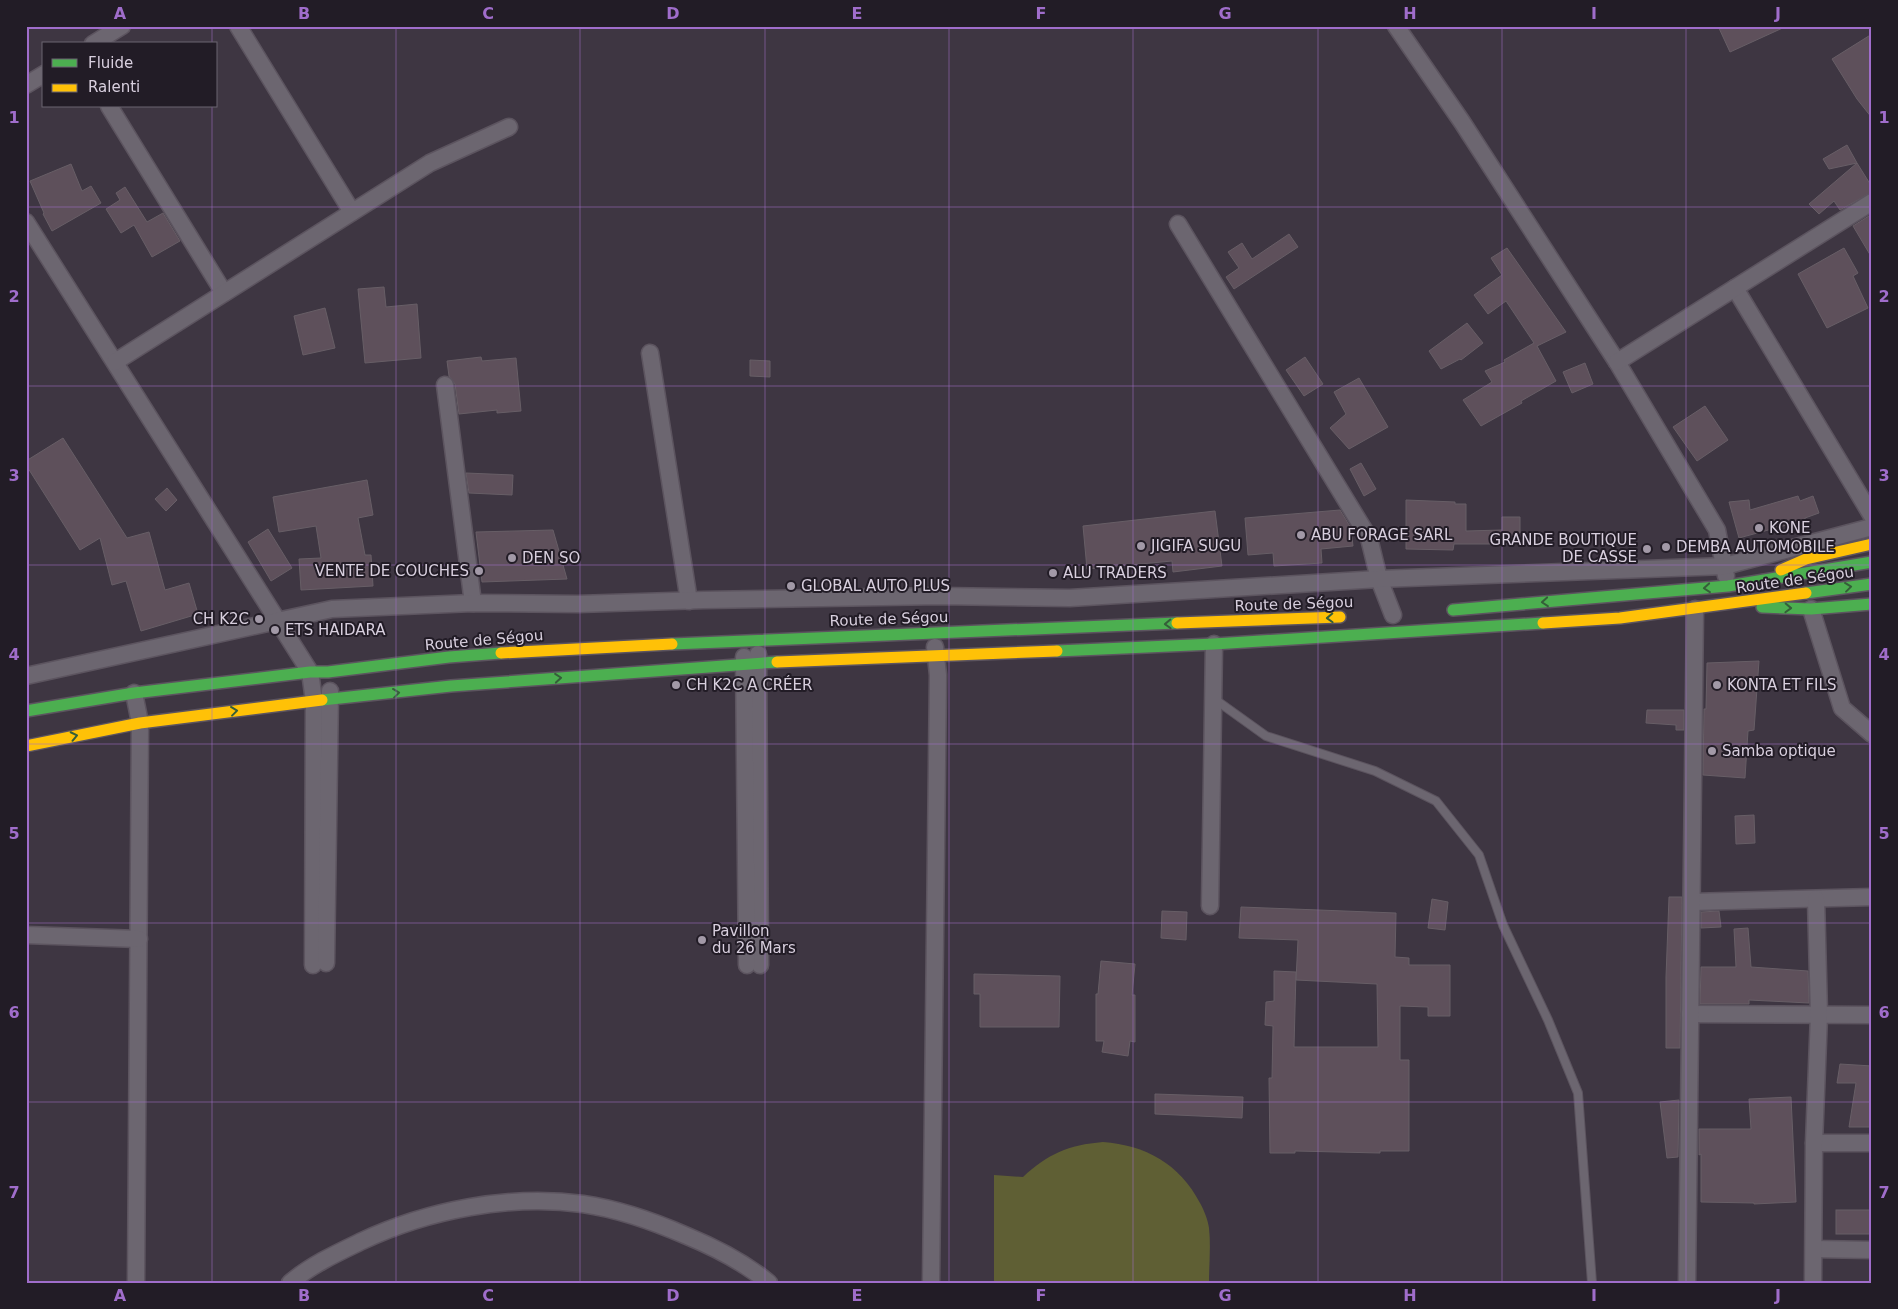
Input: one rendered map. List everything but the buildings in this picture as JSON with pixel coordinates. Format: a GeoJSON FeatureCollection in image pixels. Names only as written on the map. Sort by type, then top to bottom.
{"type":"FeatureCollection","features":[{"type":"Feature","properties":{"kind":"main road","name":"Route de Ségou"},"geometry":{"type":"LineString","coordinates":[[1756,581],[1806,559],[1872,544]]}},
{"type":"Feature","properties":{"kind":"main road","name":"Route de Ségou"},"geometry":{"type":"LineString","coordinates":[[1442,611],[1728,586],[1872,562]]}},
{"type":"Feature","properties":{"kind":"main road","name":"Route de Ségou"},"geometry":{"type":"LineString","coordinates":[[26,746],[140,723],[450,686],[751,664],[1214,644],[1620,618],[1872,584]]}},
{"type":"Feature","properties":{"kind":"main road","name":"Route de Ségou"},"geometry":{"type":"LineString","coordinates":[[1722,605],[1811,609],[1872,604]]}},
{"type":"Feature","properties":{"kind":"main road","name":"Route de Ségou"},"geometry":{"type":"LineString","coordinates":[[26,711],[134,693],[310,672],[328,672],[468,656],[573,648],[934,632],[1353,617]]}},
{"type":"Feature","properties":{"kind":"street"},"geometry":{"type":"LineString","coordinates":[[96,42],[122,26]]}},
{"type":"Feature","properties":{"kind":"street"},"geometry":{"type":"LineString","coordinates":[[238,26],[352,212]]}},
{"type":"Feature","properties":{"kind":"street"},"geometry":{"type":"LineString","coordinates":[[1396,26],[1462,122],[1617,362],[1717,530],[1728,586]]}},
{"type":"Feature","properties":{"kind":"street"},"geometry":{"type":"LineString","coordinates":[[26,85],[42,75]]}},
{"type":"Feature","properties":{"kind":"street"},"geometry":{"type":"LineString","coordinates":[[111,108],[224,293]]}},
{"type":"Feature","properties":{"kind":"street"},"geometry":{"type":"LineString","coordinates":[[115,362],[430,163],[509,127]]}},
{"type":"Feature","properties":{"kind":"street"},"geometry":{"type":"LineString","coordinates":[[1617,362],[1872,202]]}},
{"type":"Feature","properties":{"kind":"street"},"geometry":{"type":"LineString","coordinates":[[26,222],[310,672],[314,701],[320,964],[331,700],[328,672]]}},
{"type":"Feature","properties":{"kind":"street"},"geometry":{"type":"LineString","coordinates":[[1178,224],[1369,538],[1379,579],[1393,615]]}},
{"type":"Feature","properties":{"kind":"street"},"geometry":{"type":"LineString","coordinates":[[1735,288],[1872,516]]}},
{"type":"Feature","properties":{"kind":"street"},"geometry":{"type":"LineString","coordinates":[[650,353],[689,601]]}},
{"type":"Feature","properties":{"kind":"street"},"geometry":{"type":"LineString","coordinates":[[445,385],[473,603]]}},
{"type":"Feature","properties":{"kind":"street"},"geometry":{"type":"LineString","coordinates":[[26,676],[332,609],[473,603],[578,604],[942,596],[1070,598],[1379,579],[1724,566],[1872,527]]}},
{"type":"Feature","properties":{"kind":"street"},"geometry":{"type":"LineString","coordinates":[[1687,1283],[1695,609]]}},
{"type":"Feature","properties":{"kind":"street"},"geometry":{"type":"LineString","coordinates":[[1811,609],[1842,708],[1872,734]]}},
{"type":"Feature","properties":{"kind":"street"},"geometry":{"type":"LineString","coordinates":[[931,1283],[938,675],[934,632]]}},
{"type":"Feature","properties":{"kind":"street"},"geometry":{"type":"LineString","coordinates":[[750,640],[753,965]]}},
{"type":"Feature","properties":{"kind":"street"},"geometry":{"type":"LineString","coordinates":[[1210,906],[1214,644]]}},
{"type":"Feature","properties":{"kind":"street"},"geometry":{"type":"LineString","coordinates":[[134,693],[140,723],[136,1283]]}},
{"type":"Feature","properties":{"kind":"street"},"geometry":{"type":"LineString","coordinates":[[1692,902],[1872,897]]}},
{"type":"Feature","properties":{"kind":"street"},"geometry":{"type":"LineString","coordinates":[[1813,1283],[1814,1143],[1819,1015],[1816,899]]}},
{"type":"Feature","properties":{"kind":"street"},"geometry":{"type":"LineString","coordinates":[[26,935],[139,939]]}},
{"type":"Feature","properties":{"kind":"street"},"geometry":{"type":"LineString","coordinates":[[1690,1014],[1872,1015]]}},
{"type":"Feature","properties":{"kind":"street"},"geometry":{"type":"LineString","coordinates":[[1814,1143],[1872,1143]]}},
{"type":"Feature","properties":{"kind":"street"},"geometry":{"type":"LineString","coordinates":[[290,1283],[299,1275],[335,1254],[372,1236],[417,1219],[485,1204],[531,1201],[583,1204],[614,1211],[668,1228],[715,1248],[769,1283]]}},
{"type":"Feature","properties":{"kind":"street"},"geometry":{"type":"LineString","coordinates":[[1814,1249],[1872,1250]]}},
{"type":"Feature","properties":{"kind":"lane"},"geometry":{"type":"LineString","coordinates":[[1213,698],[1266,736],[1376,771],[1436,801],[1479,855],[1503,925],[1548,1020],[1578,1093],[1592,1283]]}},
{"type":"Feature","properties":{"kind":"shaded area"},"geometry":{"type":"Polygon","coordinates":[[[1103,1142],[1133,1147],[1147,1152],[1172,1167],[1192,1189],[1207,1218],[1210,1242],[1209,1283],[994,1283],[994,1175],[1023,1177],[1041,1162],[1059,1152],[1091,1143],[1103,1142]]]}},
{"type":"Feature","properties":{"kind":"traffic: fast"},"geometry":{"type":"LineString","coordinates":[[1453,610],[1728,586],[1872,562]]}},
{"type":"Feature","properties":{"kind":"traffic: fast"},"geometry":{"type":"LineString","coordinates":[[1806,593],[1872,584]]}},
{"type":"Feature","properties":{"kind":"traffic: fast"},"geometry":{"type":"LineString","coordinates":[[1762,607],[1811,609],[1872,604]]}},
{"type":"Feature","properties":{"kind":"traffic: fast"},"geometry":{"type":"LineString","coordinates":[[672,644],[1177,623]]}},
{"type":"Feature","properties":{"kind":"traffic: fast"},"geometry":{"type":"LineString","coordinates":[[1057,651],[1214,644],[1543,623]]}},
{"type":"Feature","properties":{"kind":"traffic: fast"},"geometry":{"type":"LineString","coordinates":[[26,711],[134,693],[310,672],[328,672],[449,657],[501,653]]}},
{"type":"Feature","properties":{"kind":"traffic: fast"},"geometry":{"type":"LineString","coordinates":[[322,700],[451,686],[777,662]]}},
{"type":"Feature","properties":{"kind":"traffic: slow"},"geometry":{"type":"LineString","coordinates":[[1781,570],[1806,559],[1872,544]]}},
{"type":"Feature","properties":{"kind":"traffic: slow"},"geometry":{"type":"LineString","coordinates":[[1543,623],[1620,618],[1806,593]]}},
{"type":"Feature","properties":{"kind":"traffic: slow"},"geometry":{"type":"LineString","coordinates":[[1177,623],[1340,617]]}},
{"type":"Feature","properties":{"kind":"traffic: slow"},"geometry":{"type":"LineString","coordinates":[[501,653],[672,644]]}},
{"type":"Feature","properties":{"kind":"traffic: slow"},"geometry":{"type":"LineString","coordinates":[[777,662],[1057,651]]}},
{"type":"Feature","properties":{"kind":"traffic: slow"},"geometry":{"type":"LineString","coordinates":[[26,746],[140,723],[322,700]]}},
{"type":"Feature","properties":{"kind":"place","name":"KONE"},"geometry":{"type":"Point","coordinates":[1759,528]}},
{"type":"Feature","properties":{"kind":"place","name":"ABU FORAGE SARL"},"geometry":{"type":"Point","coordinates":[1301,535]}},
{"type":"Feature","properties":{"kind":"place","name":"JIGIFA SUGU"},"geometry":{"type":"Point","coordinates":[1141,546]}},
{"type":"Feature","properties":{"kind":"place","name":"DEMBA AUTOMOBILE"},"geometry":{"type":"Point","coordinates":[1666,547]}},
{"type":"Feature","properties":{"kind":"place","name":"GRANDE BOUTIQUE DE CASSE"},"geometry":{"type":"Point","coordinates":[1647,549]}},
{"type":"Feature","properties":{"kind":"place","name":"DEN SO"},"geometry":{"type":"Point","coordinates":[512,558]}},
{"type":"Feature","properties":{"kind":"place","name":"VENTE DE COUCHES"},"geometry":{"type":"Point","coordinates":[479,571]}},
{"type":"Feature","properties":{"kind":"place","name":"ALU TRADERS"},"geometry":{"type":"Point","coordinates":[1053,573]}},
{"type":"Feature","properties":{"kind":"place","name":"GLOBAL AUTO PLUS"},"geometry":{"type":"Point","coordinates":[791,586]}},
{"type":"Feature","properties":{"kind":"place","name":"CH K2C"},"geometry":{"type":"Point","coordinates":[259,619]}},
{"type":"Feature","properties":{"kind":"place","name":"ETS HAIDARA"},"geometry":{"type":"Point","coordinates":[275,630]}},
{"type":"Feature","properties":{"kind":"place","name":"CH K2C A CRÉER"},"geometry":{"type":"Point","coordinates":[676,685]}},
{"type":"Feature","properties":{"kind":"place","name":"KONTA ET FILS"},"geometry":{"type":"Point","coordinates":[1717,685]}},
{"type":"Feature","properties":{"kind":"place","name":"Samba optique"},"geometry":{"type":"Point","coordinates":[1712,751]}},
{"type":"Feature","properties":{"kind":"place","name":"Pavillon du 26 Mars"},"geometry":{"type":"Point","coordinates":[702,940]}}]}
